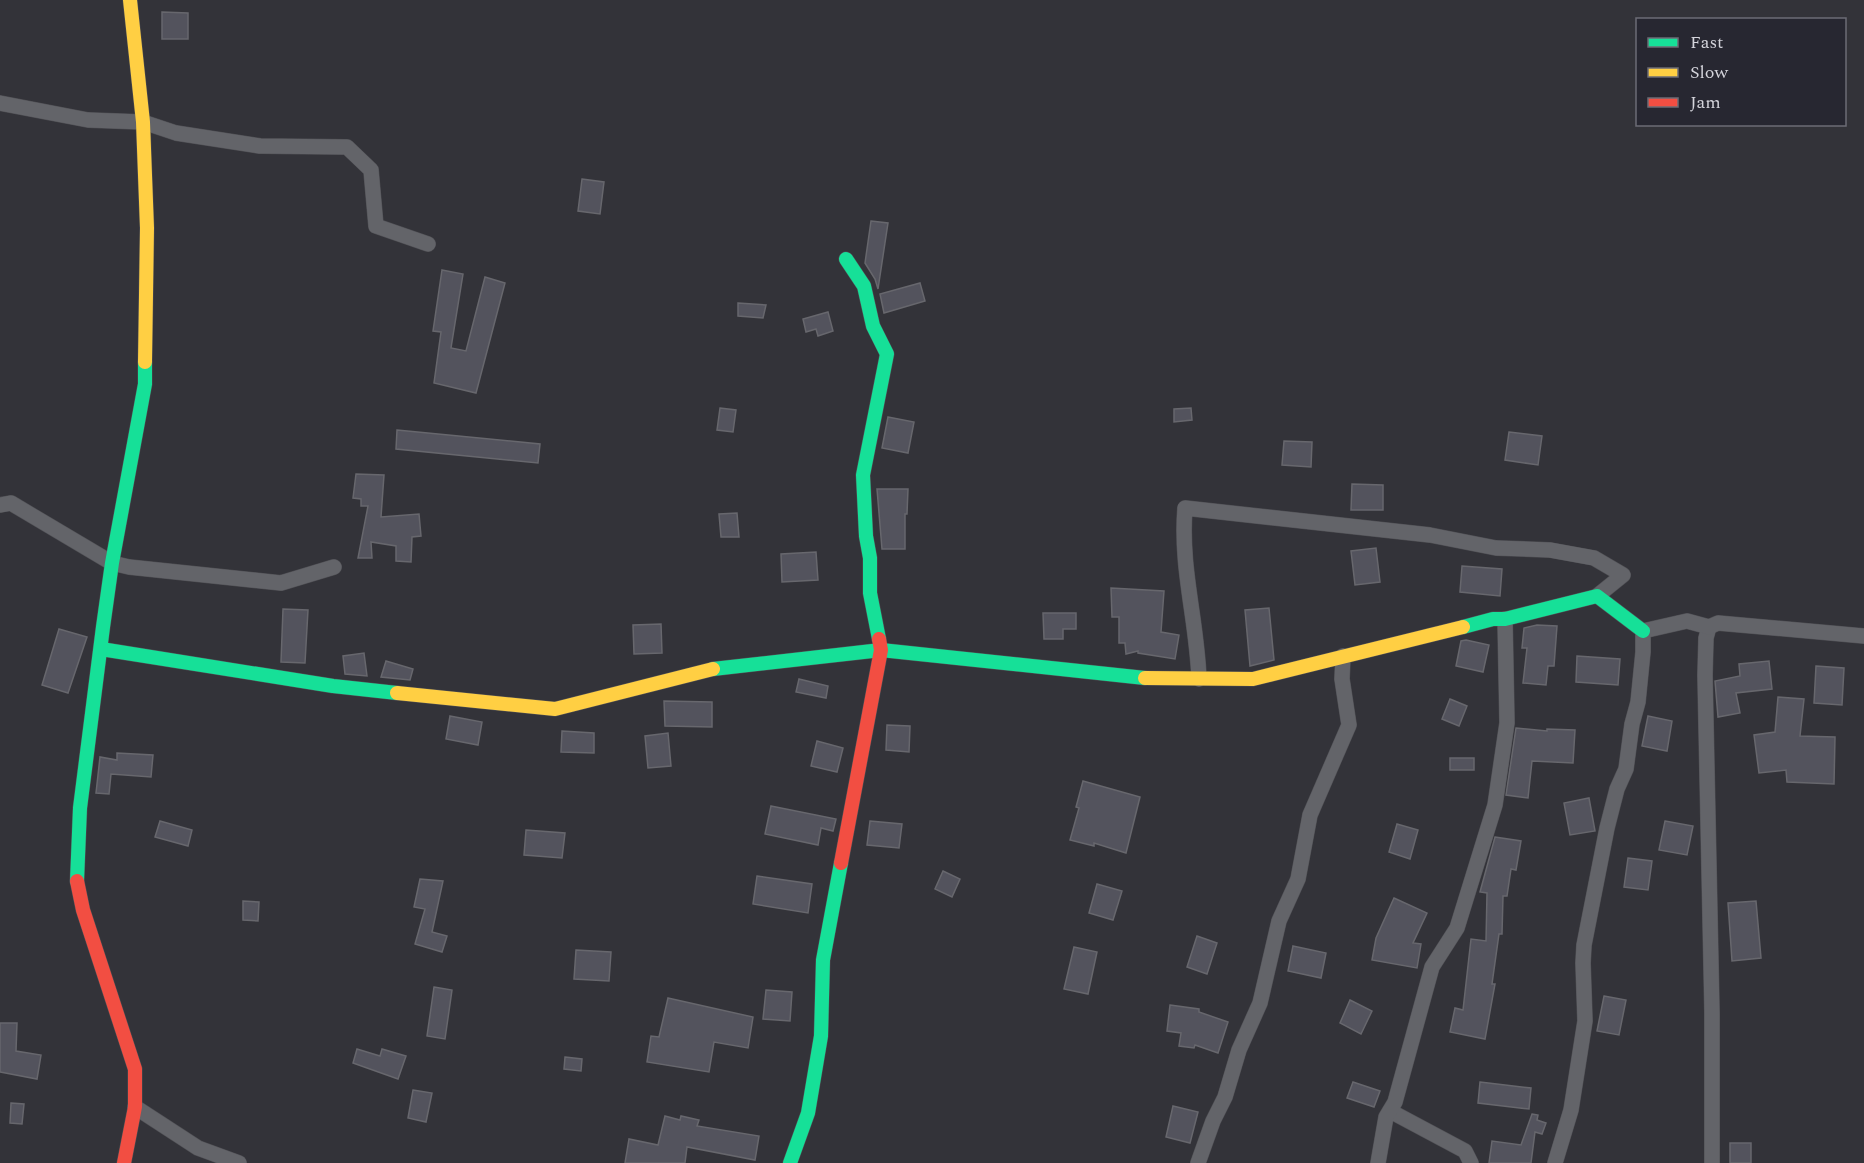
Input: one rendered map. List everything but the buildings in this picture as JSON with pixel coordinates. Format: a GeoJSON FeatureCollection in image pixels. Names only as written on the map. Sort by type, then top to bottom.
{"type":"FeatureCollection","features":[{"type":"Feature","properties":{"kind":"street"},"geometry":{"type":"LineString","coordinates":[[124,1163],[135,1107],[135,1069],[100,958],[82,910],[76,876],[80,808],[112,563],[145,384],[147,228],[143,122],[130,0]]}},
{"type":"Feature","properties":{"kind":"street"},"geometry":{"type":"LineString","coordinates":[[0,103],[88,120],[143,122],[176,133],[260,146],[347,147],[371,170],[376,226],[428,244]]}},
{"type":"Feature","properties":{"kind":"street"},"geometry":{"type":"LineString","coordinates":[[790,1163],[808,1113],[821,1036],[823,960],[881,650],[870,593],[870,558],[866,536],[863,475],[887,354],[873,326],[864,286],[846,259]]}},
{"type":"Feature","properties":{"kind":"street"},"geometry":{"type":"LineString","coordinates":[[0,505],[11,503],[112,563],[129,567],[281,583],[334,567]]}},
{"type":"Feature","properties":{"kind":"street"},"geometry":{"type":"LineString","coordinates":[[100,649],[333,686],[550,709],[722,668],[881,650],[1159,679],[1199,679],[1252,679],[1493,619],[1505,619],[1597,596],[1623,575],[1594,558],[1550,550],[1496,548],[1430,535],[1185,507],[1183,534],[1185,564],[1197,646],[1199,679]]}},
{"type":"Feature","properties":{"kind":"street"},"geometry":{"type":"LineString","coordinates":[[1597,596],[1643,631]]}},
{"type":"Feature","properties":{"kind":"street"},"geometry":{"type":"LineString","coordinates":[[1378,1163],[1386,1118],[1395,1102],[1432,967],[1457,928],[1496,805],[1506,723],[1505,619]]}},
{"type":"Feature","properties":{"kind":"street"},"geometry":{"type":"LineString","coordinates":[[1643,631],[1687,621],[1709,627],[1718,623],[1864,636]]}},
{"type":"Feature","properties":{"kind":"street"},"geometry":{"type":"LineString","coordinates":[[1709,627],[1706,638],[1705,675],[1712,1014],[1712,1163]]}},
{"type":"Feature","properties":{"kind":"street"},"geometry":{"type":"LineString","coordinates":[[1555,1163],[1571,1110],[1585,1022],[1584,945],[1607,828],[1617,789],[1626,769],[1632,724],[1638,702],[1643,631]]}},
{"type":"Feature","properties":{"kind":"street"},"geometry":{"type":"LineString","coordinates":[[1198,1163],[1213,1121],[1225,1097],[1239,1050],[1260,1003],[1279,921],[1298,879],[1310,815],[1349,725],[1342,680],[1343,656]]}},
{"type":"Feature","properties":{"kind":"street"},"geometry":{"type":"LineString","coordinates":[[135,1107],[198,1148],[239,1163]]}},
{"type":"Feature","properties":{"kind":"street"},"geometry":{"type":"LineString","coordinates":[[1390,1111],[1465,1151],[1471,1163]]}},
{"type":"Feature","properties":{"kind":"traffic: fast"},"geometry":{"type":"LineString","coordinates":[[846,259],[864,286],[873,326],[887,354],[863,475],[866,536],[870,558],[870,593],[879,639]]}},
{"type":"Feature","properties":{"kind":"traffic: fast"},"geometry":{"type":"LineString","coordinates":[[77,881],[80,808],[103,627],[112,563],[145,384],[145,362]]}},
{"type":"Feature","properties":{"kind":"traffic: fast"},"geometry":{"type":"LineString","coordinates":[[1463,627],[1597,596],[1643,631]]}},
{"type":"Feature","properties":{"kind":"traffic: fast"},"geometry":{"type":"LineString","coordinates":[[101,649],[333,686],[397,693]]}},
{"type":"Feature","properties":{"kind":"traffic: fast"},"geometry":{"type":"LineString","coordinates":[[713,669],[881,650],[1145,678]]}},
{"type":"Feature","properties":{"kind":"traffic: fast"},"geometry":{"type":"LineString","coordinates":[[790,1163],[808,1113],[821,1036],[823,960],[841,863]]}},
{"type":"Feature","properties":{"kind":"traffic: slow"},"geometry":{"type":"LineString","coordinates":[[130,0],[143,122],[147,228],[145,362]]}},
{"type":"Feature","properties":{"kind":"traffic: slow"},"geometry":{"type":"LineString","coordinates":[[1145,678],[1253,679],[1463,627]]}},
{"type":"Feature","properties":{"kind":"traffic: slow"},"geometry":{"type":"LineString","coordinates":[[397,693],[555,709],[713,669]]}},
{"type":"Feature","properties":{"kind":"traffic: jam"},"geometry":{"type":"LineString","coordinates":[[841,863],[881,650],[879,639]]}},
{"type":"Feature","properties":{"kind":"traffic: jam"},"geometry":{"type":"LineString","coordinates":[[77,881],[83,910],[135,1069],[135,1107],[124,1163]]}}]}
